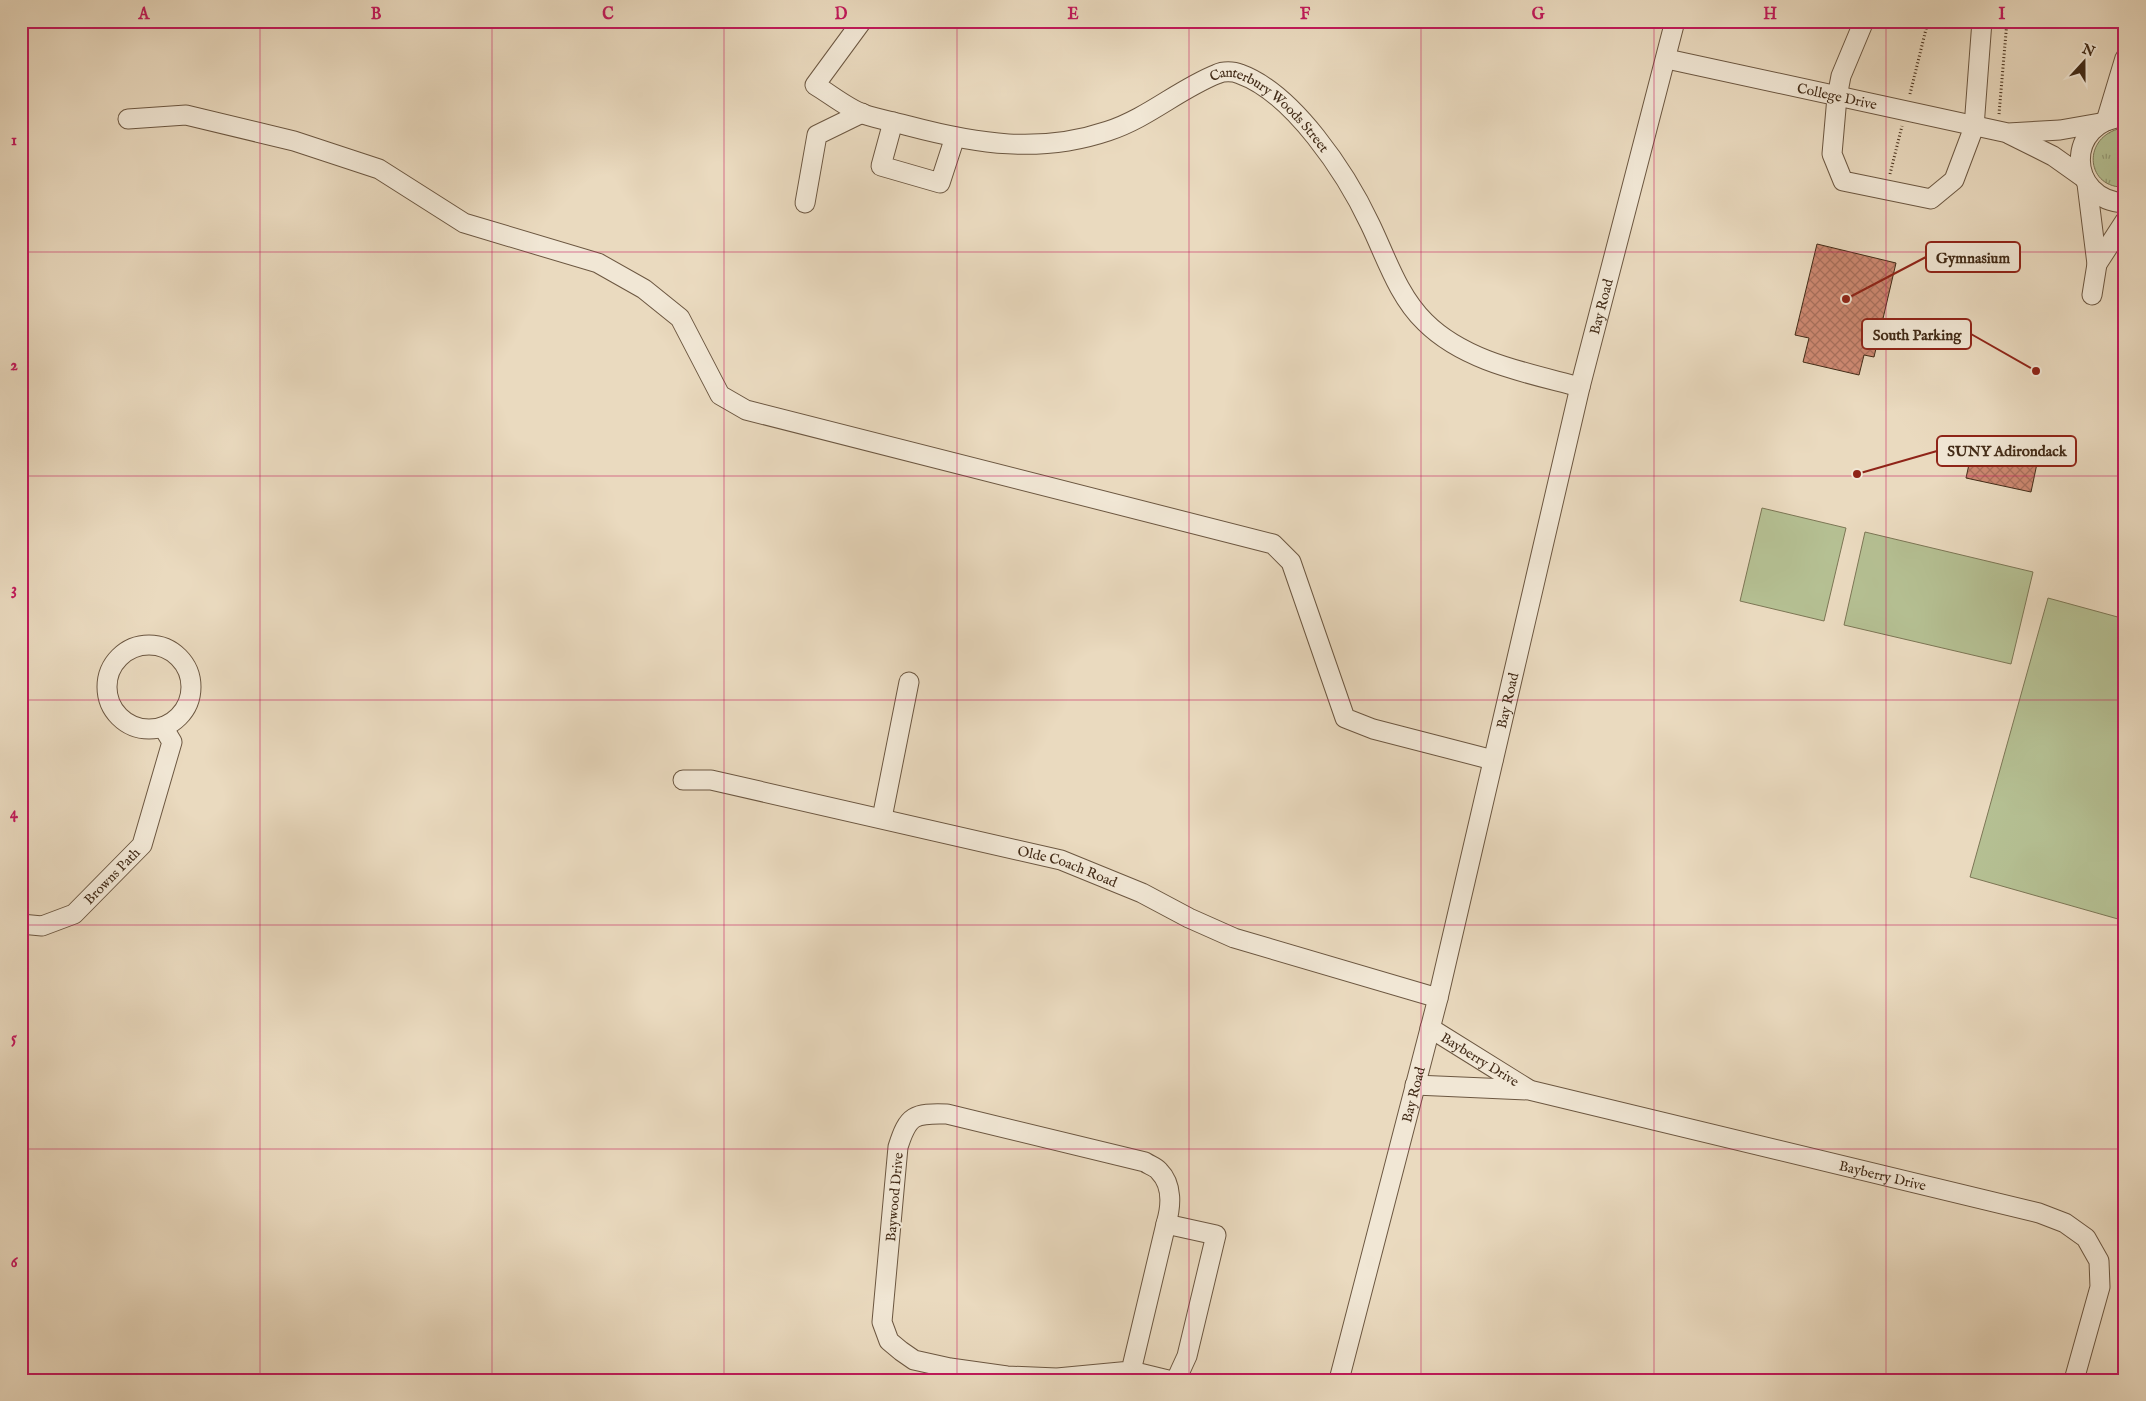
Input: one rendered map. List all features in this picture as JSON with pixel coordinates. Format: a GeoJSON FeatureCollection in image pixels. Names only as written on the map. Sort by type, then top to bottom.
{"type":"FeatureCollection","features":[{"type":"Feature","properties":{"kind":"street","name":"Canterbury Woods Street"},"geometry":{"type":"LineString","coordinates":[[862,21],[815,85],[862,113],[989,144],[1032,146],[1075,140],[1108,131],[1144,116],[1219,72],[1236,72],[1253,79],[1270,89],[1295,113],[1328,152],[1369,221],[1400,290],[1424,322],[1451,342],[1484,358],[1523,372],[1580,387]]}},
{"type":"Feature","properties":{"kind":"street","name":"Bay Road"},"geometry":{"type":"LineString","coordinates":[[1339,1380],[1438,998],[1580,387],[1667,59],[1675,21]]}},
{"type":"Feature","properties":{"kind":"street"},"geometry":{"type":"LineString","coordinates":[[1864,21],[1841,76],[1837,97],[1832,154],[1843,182],[1931,199],[1954,180],[1974,127],[1982,21]]}},
{"type":"Feature","properties":{"kind":"street"},"geometry":{"type":"LineString","coordinates":[[2092,295],[2097,264],[2080,158],[2082,144],[2090,132],[2110,120],[2125,58]]}},
{"type":"Feature","properties":{"kind":"street","name":"College Drive"},"geometry":{"type":"LineString","coordinates":[[1667,59],[1974,127],[2003,125]]}},
{"type":"Feature","properties":{"kind":"street"},"geometry":{"type":"LineString","coordinates":[[805,203],[817,135],[862,113]]}},
{"type":"Feature","properties":{"kind":"street"},"geometry":{"type":"LineString","coordinates":[[128,119],[186,115],[294,141],[379,169],[464,223],[598,263],[644,289],[680,318],[720,395],[746,410],[1273,544],[1291,562],[1344,718],[1373,730],[1493,760]]}},
{"type":"Feature","properties":{"kind":"street"},"geometry":{"type":"LineString","coordinates":[[2003,125],[2060,130],[2110,120]]}},
{"type":"Feature","properties":{"kind":"street"},"geometry":{"type":"LineString","coordinates":[[893,122],[881,166],[940,183],[955,137]]}},
{"type":"Feature","properties":{"kind":"street"},"geometry":{"type":"LineString","coordinates":[[2003,125],[2053,156],[2085,181],[2097,194],[2110,201],[2125,203]]}},
{"type":"Feature","properties":{"kind":"street"},"geometry":{"type":"LineString","coordinates":[[2097,264],[2125,221]]}},
{"type":"Feature","properties":{"kind":"street"},"geometry":{"type":"LineString","coordinates":[[152,645],[168,649],[181,659],[189,673],[192,689],[187,705],[177,718],[163,727],[147,729],[131,725],[118,715],[110,701],[107,684],[112,668],[121,655],[136,647],[152,645]]}},
{"type":"Feature","properties":{"kind":"street"},"geometry":{"type":"LineString","coordinates":[[882,818],[909,682]]}},
{"type":"Feature","properties":{"kind":"street","name":"Browns Path"},"geometry":{"type":"LineString","coordinates":[[21,924],[42,926],[74,914],[142,845],[172,742],[163,727]]}},
{"type":"Feature","properties":{"kind":"street","name":"Olde Coach Road"},"geometry":{"type":"LineString","coordinates":[[683,780],[711,780],[1061,860],[1142,893],[1189,918],[1234,938],[1438,998]]}},
{"type":"Feature","properties":{"kind":"street","name":"Bayberry Drive"},"geometry":{"type":"LineString","coordinates":[[1430,1028],[1529,1090]]}},
{"type":"Feature","properties":{"kind":"street","name":"Bayberry Drive"},"geometry":{"type":"LineString","coordinates":[[1415,1085],[1529,1090],[2039,1213],[2065,1223],[2086,1238],[2099,1261],[2100,1287],[2074,1380]]}},
{"type":"Feature","properties":{"kind":"street","name":"Baywood Drive"},"geometry":{"type":"LineString","coordinates":[[1130,1375],[1171,1207],[1168,1186],[1159,1171],[1145,1162],[947,1114],[927,1113],[913,1118],[904,1128],[898,1147],[882,1322],[890,1341],[914,1360],[950,1368],[1007,1376],[1057,1378],[1130,1375],[1168,1380]]}},
{"type":"Feature","properties":{"kind":"street"},"geometry":{"type":"LineString","coordinates":[[1166,1224],[1216,1235],[1187,1356],[1176,1380]]}},
{"type":"Feature","properties":{"kind":"path"},"geometry":{"type":"LineString","coordinates":[[1908,101],[1928,21]]}},
{"type":"Feature","properties":{"kind":"path"},"geometry":{"type":"LineString","coordinates":[[2003,125],[2007,21]]}},
{"type":"Feature","properties":{"kind":"path"},"geometry":{"type":"LineString","coordinates":[[1886,191],[1904,120]]}},
{"type":"Feature","properties":{"kind":"green space"},"geometry":{"type":"Polygon","coordinates":[[[2118,129],[2125,129],[2125,187],[2112,186],[2103,180],[2096,172],[2093,163],[2098,143],[2106,135],[2118,129]]]}},
{"type":"Feature","properties":{"kind":"green space"},"geometry":{"type":"Polygon","coordinates":[[[1762,508],[1846,528],[1824,621],[1740,601],[1762,508]]]}},
{"type":"Feature","properties":{"kind":"green space"},"geometry":{"type":"Polygon","coordinates":[[[1865,532],[2033,572],[2011,664],[1844,625],[1865,532]]]}},
{"type":"Feature","properties":{"kind":"green space"},"geometry":{"type":"Polygon","coordinates":[[[2048,598],[2125,619],[2125,921],[1970,877],[2048,598]]]}},
{"type":"Feature","properties":{"kind":"building"},"geometry":{"type":"Polygon","coordinates":[[[1817,244],[1896,263],[1874,357],[1864,355],[1859,375],[1803,362],[1809,338],[1795,335],[1817,244]]]}},
{"type":"Feature","properties":{"kind":"building"},"geometry":{"type":"Polygon","coordinates":[[[1974,441],[2039,454],[2031,492],[1966,478],[1974,441]]]}},
{"type":"Feature","properties":{"kind":"place","name":"Gymnasium"},"geometry":{"type":"Point","coordinates":[1846,299]}},
{"type":"Feature","properties":{"kind":"place","name":"South Parking"},"geometry":{"type":"Point","coordinates":[2036,371]}},
{"type":"Feature","properties":{"kind":"place","name":"SUNY Adirondack"},"geometry":{"type":"Point","coordinates":[1857,474]}}]}
